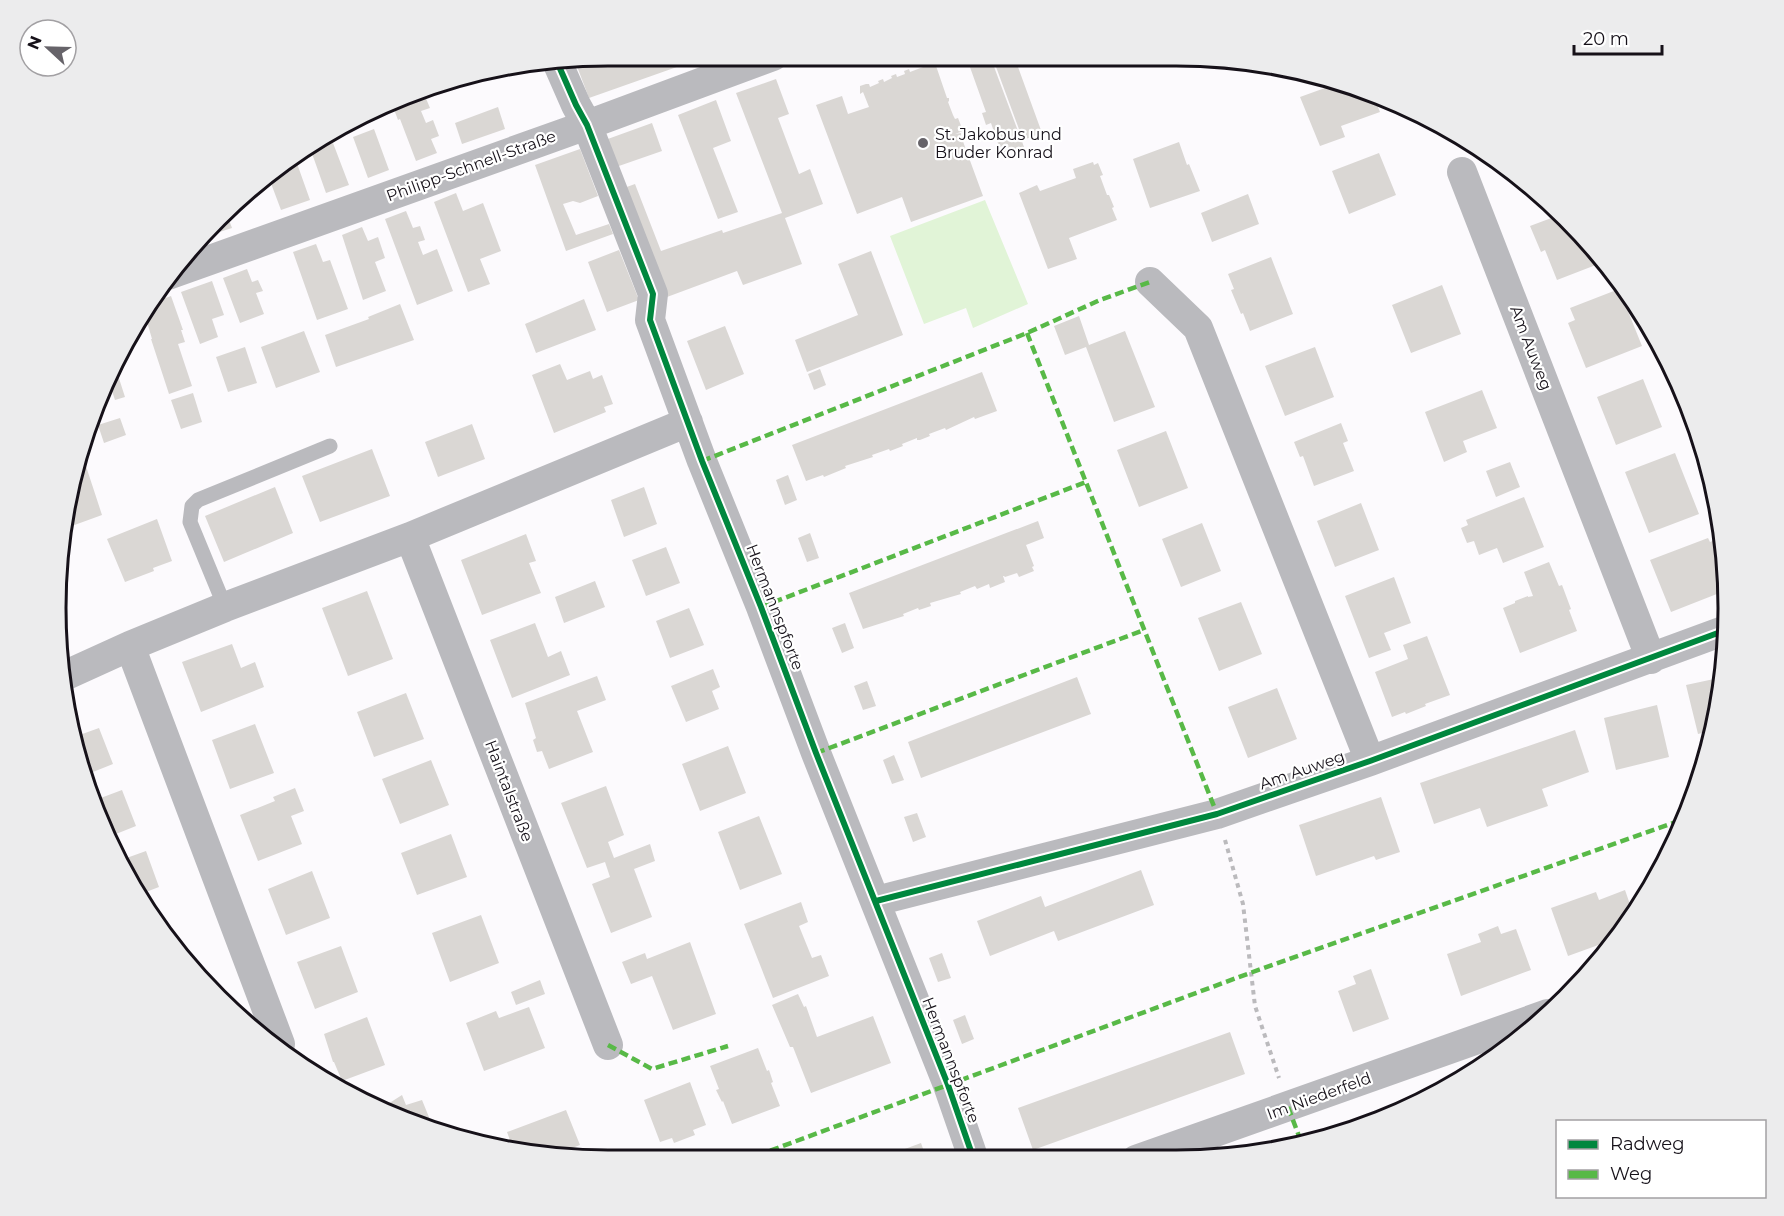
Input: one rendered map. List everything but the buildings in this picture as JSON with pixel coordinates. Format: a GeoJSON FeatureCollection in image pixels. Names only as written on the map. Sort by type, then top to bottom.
{"type":"FeatureCollection","features":[{"type":"Feature","properties":{"kind":"street","name":"Philipp-Schnell-Straße"},"geometry":{"type":"LineString","coordinates":[[186,269],[746,66]]}},
{"type":"Feature","properties":{"kind":"street","name":"Hermannspforte"},"geometry":{"type":"LineString","coordinates":[[560,68],[587,125],[653,294],[650,320],[702,460],[762,607],[816,753],[948,1085],[970,1150]]}},
{"type":"Feature","properties":{"kind":"street","name":"Am Auweg"},"geometry":{"type":"LineString","coordinates":[[1462,172],[1651,658]]}},
{"type":"Feature","properties":{"kind":"street","name":"Am Auweg"},"geometry":{"type":"LineString","coordinates":[[1150,282],[1198,328],[1370,761]]}},
{"type":"Feature","properties":{"kind":"street"},"geometry":{"type":"LineString","coordinates":[[70,673],[225,607],[410,537],[688,422]]}},
{"type":"Feature","properties":{"kind":"street","name":"Haintalstraße"},"geometry":{"type":"LineString","coordinates":[[410,537],[608,1045]]}},
{"type":"Feature","properties":{"kind":"street","name":"Am Auweg"},"geometry":{"type":"LineString","coordinates":[[876,901],[1217,814],[1370,761],[1717,633]]}},
{"type":"Feature","properties":{"kind":"street"},"geometry":{"type":"LineString","coordinates":[[130,646],[278,1038]]}},
{"type":"Feature","properties":{"kind":"street","name":"Im Niederfeld"},"geometry":{"type":"LineString","coordinates":[[1167,1150],[1288,1107],[1504,1039]]}},
{"type":"Feature","properties":{"kind":"lane"},"geometry":{"type":"LineString","coordinates":[[225,607],[190,522],[192,506],[198,500],[330,446]]}},
{"type":"Feature","properties":{"kind":"path"},"geometry":{"type":"LineString","coordinates":[[1217,814],[1243,904],[1255,1006],[1288,1107]]}},
{"type":"Feature","properties":{"kind":"green space"},"geometry":{"type":"Polygon","coordinates":[[[985,200],[1028,304],[973,328],[966,308],[924,324],[890,236],[985,200]]]}},
{"type":"Feature","properties":{"kind":"marked path"},"geometry":{"type":"LineString","coordinates":[[702,461],[1027,333],[1100,300],[1150,282]]}},
{"type":"Feature","properties":{"kind":"marked path"},"geometry":{"type":"LineString","coordinates":[[1027,333],[1217,814]]}},
{"type":"Feature","properties":{"kind":"marked path"},"geometry":{"type":"LineString","coordinates":[[761,607],[1086,482]]}},
{"type":"Feature","properties":{"kind":"marked path"},"geometry":{"type":"LineString","coordinates":[[816,753],[1144,630]]}},
{"type":"Feature","properties":{"kind":"marked path"},"geometry":{"type":"LineString","coordinates":[[772,1150],[1250,973],[1673,823]]}},
{"type":"Feature","properties":{"kind":"marked path"},"geometry":{"type":"LineString","coordinates":[[608,1045],[652,1069],[728,1046]]}},
{"type":"Feature","properties":{"kind":"marked path"},"geometry":{"type":"LineString","coordinates":[[1288,1107],[1299,1136]]}},
{"type":"Feature","properties":{"kind":"cycle path"},"geometry":{"type":"LineString","coordinates":[[560,68],[587,125],[653,294],[650,320],[702,461],[948,1085],[971,1150]]}},
{"type":"Feature","properties":{"kind":"cycle path"},"geometry":{"type":"LineString","coordinates":[[876,901],[1217,814],[1370,761],[1717,633]]}},
{"type":"Feature","properties":{"kind":"place","name":"St. Jakobus und Bruder Konrad"},"geometry":{"type":"Point","coordinates":[923,143]}}]}
